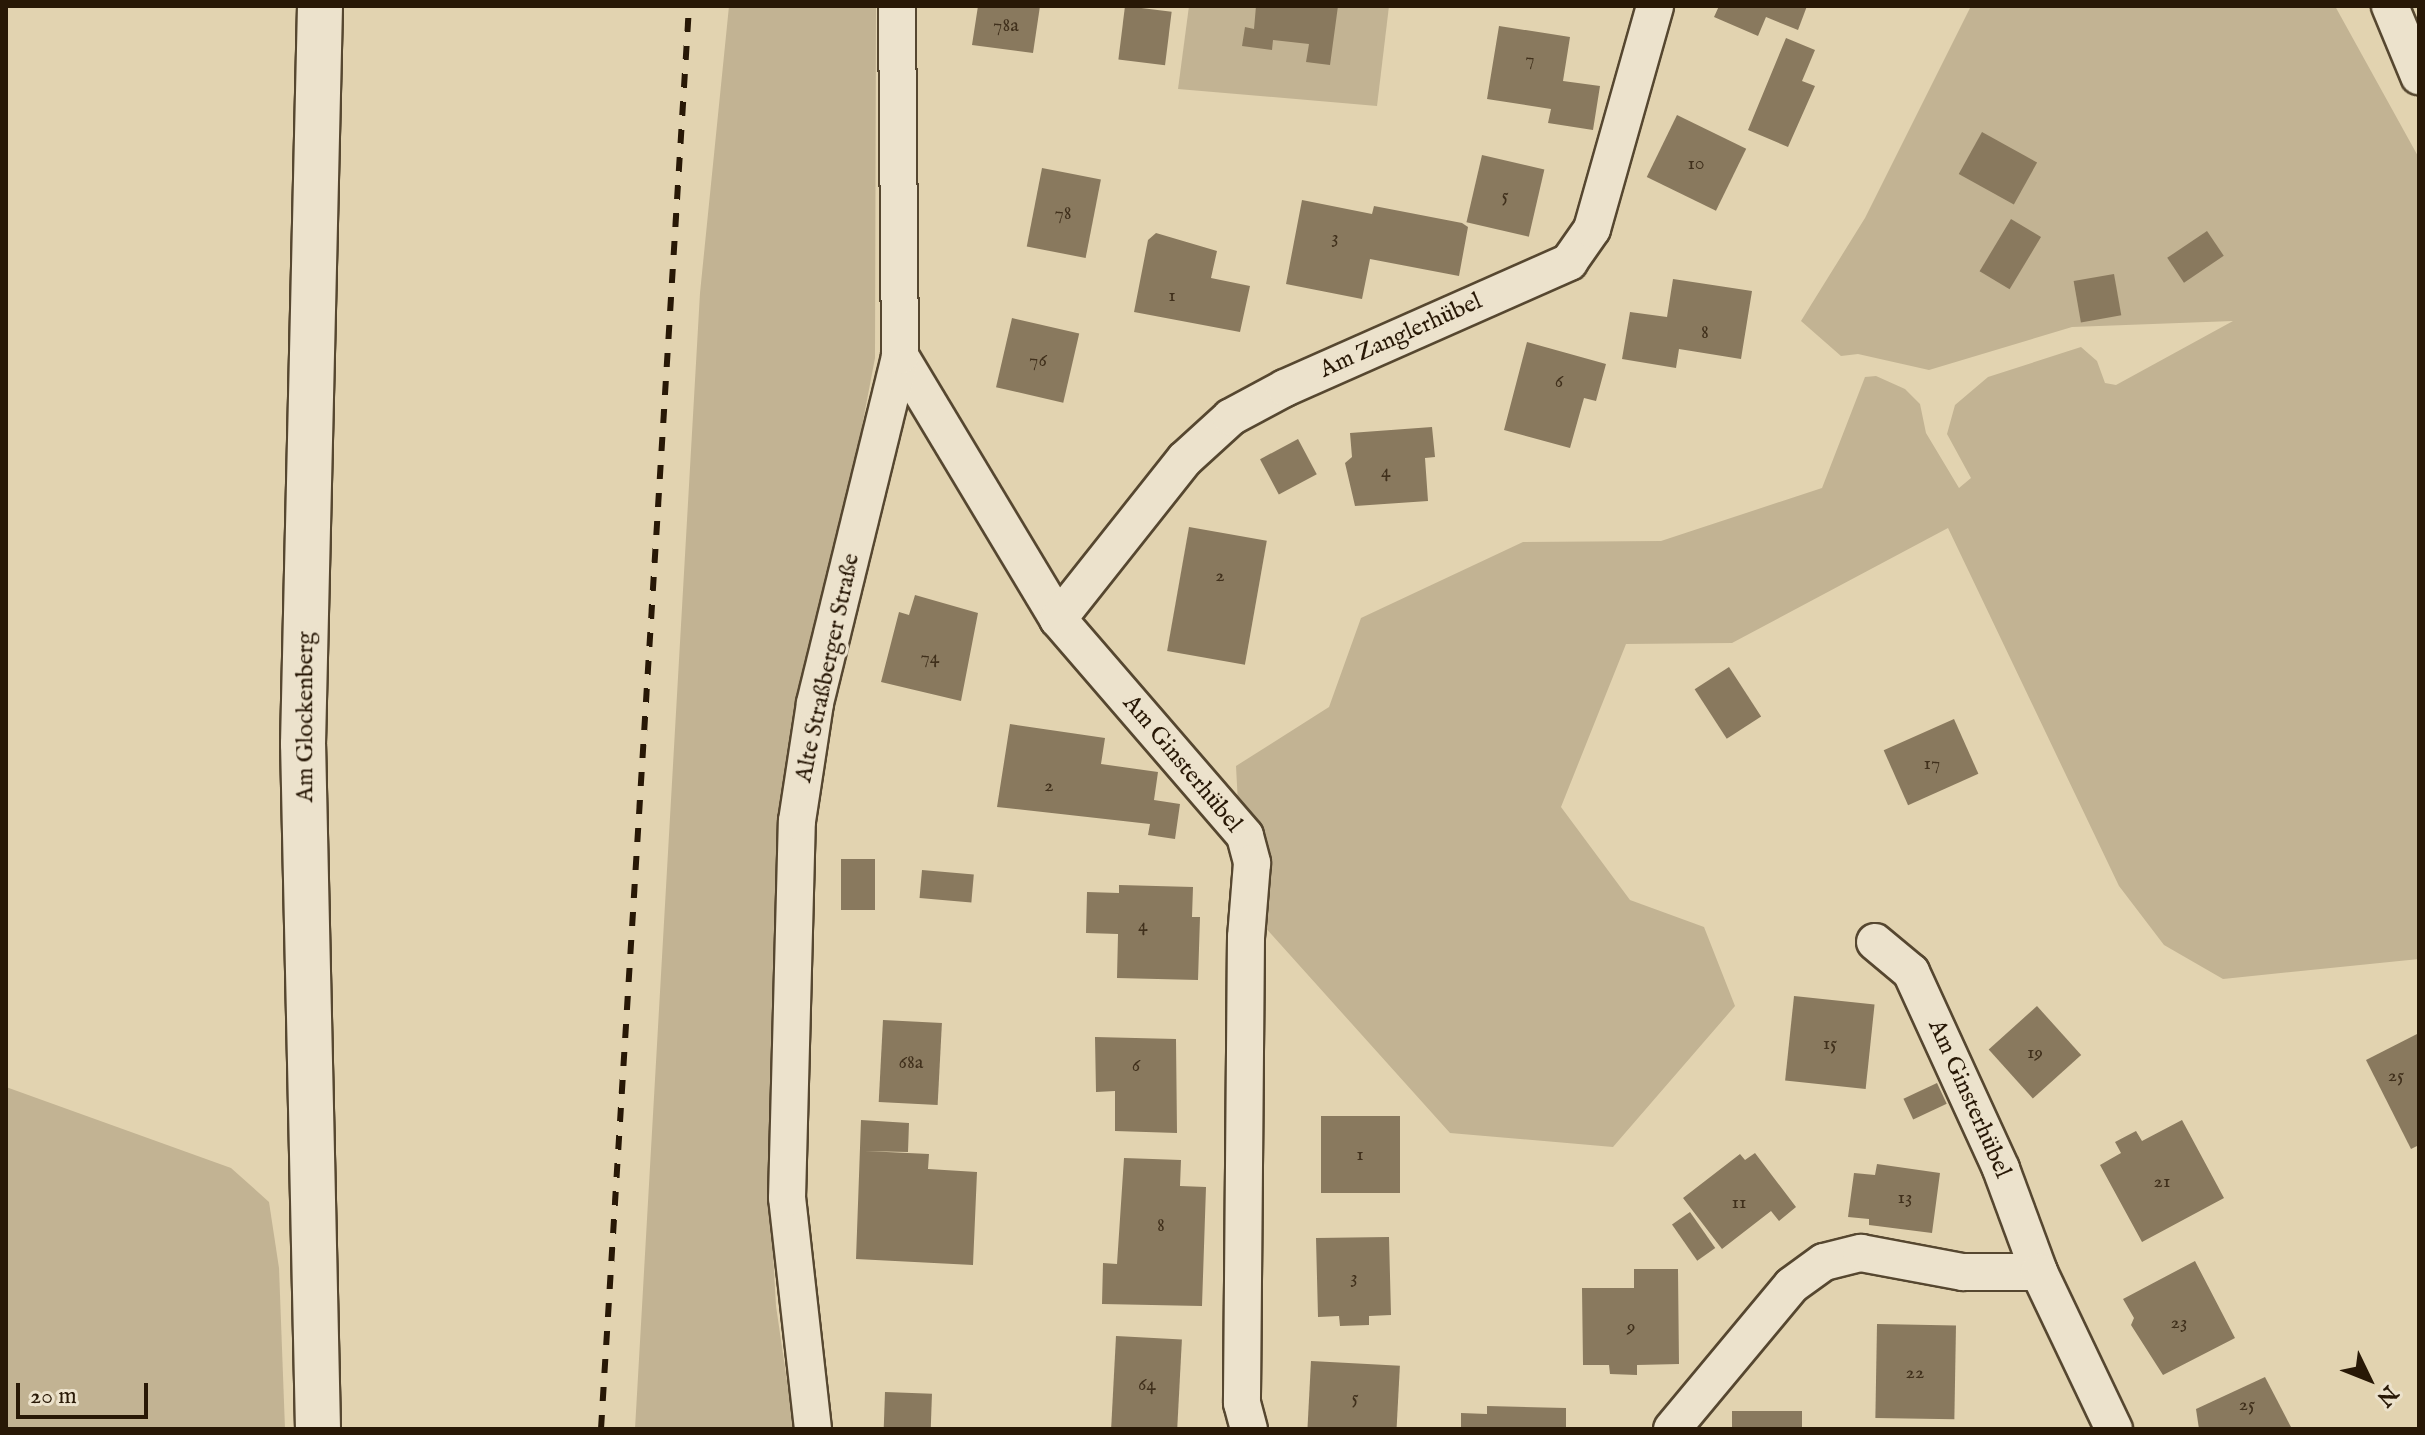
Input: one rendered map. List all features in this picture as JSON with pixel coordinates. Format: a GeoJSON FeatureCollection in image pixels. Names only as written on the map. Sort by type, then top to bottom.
{"type":"FeatureCollection","features":[{"type":"Feature","properties":{"kind":"main road","name":"Am Glockenberg"},"geometry":{"type":"LineString","coordinates":[[318,1429],[303,744],[320,6]]}},
{"type":"Feature","properties":{"kind":"street","name":"Alte Straßberger Straße"},"geometry":{"type":"LineString","coordinates":[[813,1429],[787,1198],[797,821],[815,703],[900,356],[897,6]]}},
{"type":"Feature","properties":{"kind":"street","name":"Am Zanglerhübel"},"geometry":{"type":"LineString","coordinates":[[1058,619],[1185,459],[1231,417],[1285,388],[1569,262],[1592,229],[1655,6]]}},
{"type":"Feature","properties":{"kind":"street"},"geometry":{"type":"LineString","coordinates":[[2390,6],[2419,76]]}},
{"type":"Feature","properties":{"kind":"street","name":"Am Ginsterhübel"},"geometry":{"type":"LineString","coordinates":[[900,356],[1058,619],[1245,836],[1252,863],[1246,937],[1242,1388],[1249,1429]]}},
{"type":"Feature","properties":{"kind":"street","name":"Am Ginsterhübel"},"geometry":{"type":"LineString","coordinates":[[1875,942],[1911,972],[2001,1169],[2039,1272],[2114,1429]]}},
{"type":"Feature","properties":{"kind":"street"},"geometry":{"type":"LineString","coordinates":[[1672,1429],[1792,1285],[1824,1262],[1861,1253],[1963,1272],[2039,1272]]}},
{"type":"Feature","properties":{"kind":"shaded area"},"geometry":{"type":"Polygon","coordinates":[[[729,6],[876,6],[875,358],[847,505],[792,736],[774,924],[768,1164],[776,1306],[794,1429],[635,1429],[700,293],[729,6]]]}},
{"type":"Feature","properties":{"kind":"shaded area"},"geometry":{"type":"Polygon","coordinates":[[[1189,6],[1389,6],[1377,106],[1178,89],[1189,6]]]}},
{"type":"Feature","properties":{"kind":"shaded area"},"geometry":{"type":"Polygon","coordinates":[[[1971,6],[2335,6],[2419,158],[2419,959],[2223,979],[2164,945],[2119,886],[1948,528],[1732,643],[1626,644],[1561,807],[1630,900],[1704,927],[1735,1006],[1613,1147],[1450,1133],[1263,925],[1238,804],[1236,766],[1329,707],[1361,618],[1523,542],[1661,541],[1822,488],[1865,377],[1876,376],[1905,389],[1920,404],[1926,433],[1959,488],[1971,478],[1947,434],[1955,405],[1988,377],[2081,347],[2097,361],[2105,383],[2116,385],[2233,321],[2072,327],[1929,370],[1858,354],[1841,356],[1801,321],[1865,218],[1971,6]]]}},
{"type":"Feature","properties":{"kind":"shaded area"},"geometry":{"type":"Polygon","coordinates":[[[6,1087],[231,1168],[269,1202],[279,1268],[285,1429],[6,1429],[6,1087]]]}},
{"type":"Feature","properties":{"kind":"building"},"geometry":{"type":"Polygon","coordinates":[[[978,6],[1040,6],[1033,53],[972,45],[978,6]]]}},
{"type":"Feature","properties":{"kind":"building"},"geometry":{"type":"Polygon","coordinates":[[[1125,6],[1172,12],[1165,65],[1118,60],[1125,6]]]}},
{"type":"Feature","properties":{"kind":"building"},"geometry":{"type":"Polygon","coordinates":[[[1256,6],[1338,6],[1330,65],[1306,62],[1309,44],[1273,40],[1272,50],[1242,46],[1245,27],[1254,29],[1256,6]]]}},
{"type":"Feature","properties":{"kind":"building"},"geometry":{"type":"Polygon","coordinates":[[[1719,6],[1807,6],[1798,30],[1766,17],[1758,36],[1714,17],[1719,6]]]}},
{"type":"Feature","properties":{"kind":"building"},"geometry":{"type":"Polygon","coordinates":[[[1499,26],[1570,37],[1563,81],[1600,86],[1593,130],[1548,123],[1551,109],[1487,99],[1499,26]]]}},
{"type":"Feature","properties":{"kind":"building"},"geometry":{"type":"Polygon","coordinates":[[[1786,38],[1815,50],[1802,81],[1815,86],[1788,147],[1748,130],[1786,38]]]}},
{"type":"Feature","properties":{"kind":"building"},"geometry":{"type":"Polygon","coordinates":[[[1677,115],[1746,149],[1716,211],[1647,177],[1677,115]]]}},
{"type":"Feature","properties":{"kind":"building"},"geometry":{"type":"Polygon","coordinates":[[[1982,132],[2037,163],[2014,205],[1959,174],[1982,132]]]}},
{"type":"Feature","properties":{"kind":"building"},"geometry":{"type":"Polygon","coordinates":[[[1482,155],[1544,169],[1529,237],[1466,222],[1482,155]]]}},
{"type":"Feature","properties":{"kind":"building"},"geometry":{"type":"Polygon","coordinates":[[[1042,168],[1101,179],[1086,258],[1027,247],[1042,168]]]}},
{"type":"Feature","properties":{"kind":"building"},"geometry":{"type":"Polygon","coordinates":[[[1302,200],[1372,214],[1374,206],[1462,223],[1468,227],[1459,276],[1370,259],[1362,299],[1286,284],[1302,200]]]}},
{"type":"Feature","properties":{"kind":"building"},"geometry":{"type":"Polygon","coordinates":[[[2011,219],[2041,237],[2010,289],[1980,271],[2011,219]]]}},
{"type":"Feature","properties":{"kind":"building"},"geometry":{"type":"Polygon","coordinates":[[[2207,231],[2224,256],[2184,283],[2167,258],[2207,231]]]}},
{"type":"Feature","properties":{"kind":"building"},"geometry":{"type":"Polygon","coordinates":[[[1156,233],[1217,251],[1211,278],[1250,286],[1240,332],[1134,312],[1148,240],[1156,233]]]}},
{"type":"Feature","properties":{"kind":"building"},"geometry":{"type":"Polygon","coordinates":[[[2114,274],[2121,315],[2081,322],[2074,281],[2114,274]]]}},
{"type":"Feature","properties":{"kind":"building"},"geometry":{"type":"Polygon","coordinates":[[[1673,279],[1752,291],[1741,359],[1679,349],[1676,368],[1622,359],[1630,312],[1667,317],[1673,279]]]}},
{"type":"Feature","properties":{"kind":"building"},"geometry":{"type":"Polygon","coordinates":[[[1012,318],[1079,334],[1063,403],[996,387],[1012,318]]]}},
{"type":"Feature","properties":{"kind":"building"},"geometry":{"type":"Polygon","coordinates":[[[1527,342],[1606,364],[1596,401],[1584,398],[1570,448],[1504,430],[1527,342]]]}},
{"type":"Feature","properties":{"kind":"building"},"geometry":{"type":"Polygon","coordinates":[[[1432,427],[1435,457],[1425,458],[1428,501],[1355,506],[1345,463],[1352,457],[1350,433],[1432,427]]]}},
{"type":"Feature","properties":{"kind":"building"},"geometry":{"type":"Polygon","coordinates":[[[1298,439],[1317,474],[1279,495],[1260,459],[1298,439]]]}},
{"type":"Feature","properties":{"kind":"building"},"geometry":{"type":"Polygon","coordinates":[[[1189,527],[1267,541],[1245,665],[1167,651],[1189,527]]]}},
{"type":"Feature","properties":{"kind":"building"},"geometry":{"type":"Polygon","coordinates":[[[915,595],[978,613],[961,701],[881,682],[899,612],[909,615],[915,595]]]}},
{"type":"Feature","properties":{"kind":"building"},"geometry":{"type":"Polygon","coordinates":[[[1729,667],[1761,716],[1727,739],[1695,689],[1729,667]]]}},
{"type":"Feature","properties":{"kind":"building"},"geometry":{"type":"Polygon","coordinates":[[[1954,719],[1978,774],[1908,805],[1884,750],[1954,719]]]}},
{"type":"Feature","properties":{"kind":"building"},"geometry":{"type":"Polygon","coordinates":[[[1010,724],[1105,738],[1101,764],[1158,772],[1154,800],[1180,804],[1175,839],[1148,835],[1150,824],[997,807],[1010,724]]]}},
{"type":"Feature","properties":{"kind":"building"},"geometry":{"type":"Polygon","coordinates":[[[841,859],[875,859],[875,910],[841,910],[841,859]]]}},
{"type":"Feature","properties":{"kind":"building"},"geometry":{"type":"Polygon","coordinates":[[[922,870],[974,875],[971,902],[920,898],[922,870]]]}},
{"type":"Feature","properties":{"kind":"building"},"geometry":{"type":"Polygon","coordinates":[[[1119,885],[1193,887],[1192,917],[1200,917],[1198,980],[1117,978],[1118,934],[1086,933],[1087,892],[1119,893],[1119,885]]]}},
{"type":"Feature","properties":{"kind":"building"},"geometry":{"type":"Polygon","coordinates":[[[1794,996],[1875,1004],[1866,1089],[1785,1081],[1794,996]]]}},
{"type":"Feature","properties":{"kind":"building"},"geometry":{"type":"Polygon","coordinates":[[[2037,1006],[2081,1055],[2033,1099],[1989,1049],[2037,1006]]]}},
{"type":"Feature","properties":{"kind":"building"},"geometry":{"type":"Polygon","coordinates":[[[883,1020],[942,1023],[938,1105],[879,1102],[883,1020]]]}},
{"type":"Feature","properties":{"kind":"building"},"geometry":{"type":"Polygon","coordinates":[[[2419,1033],[2419,1145],[2411,1149],[2366,1060],[2419,1033]]]}},
{"type":"Feature","properties":{"kind":"building"},"geometry":{"type":"Polygon","coordinates":[[[1095,1037],[1176,1039],[1177,1133],[1115,1131],[1115,1091],[1096,1092],[1095,1037]]]}},
{"type":"Feature","properties":{"kind":"building"},"geometry":{"type":"Polygon","coordinates":[[[1937,1083],[1947,1104],[1913,1119],[1903,1099],[1937,1083]]]}},
{"type":"Feature","properties":{"kind":"building"},"geometry":{"type":"Polygon","coordinates":[[[1321,1116],[1400,1116],[1400,1193],[1321,1193],[1321,1116]]]}},
{"type":"Feature","properties":{"kind":"building"},"geometry":{"type":"Polygon","coordinates":[[[861,1120],[909,1123],[908,1152],[865,1151],[929,1154],[928,1169],[977,1172],[973,1265],[856,1259],[861,1120]]]}},
{"type":"Feature","properties":{"kind":"building"},"geometry":{"type":"Polygon","coordinates":[[[2182,1120],[2224,1198],[2142,1242],[2100,1165],[2121,1153],[2115,1142],[2136,1131],[2142,1141],[2182,1120]]]}},
{"type":"Feature","properties":{"kind":"building"},"geometry":{"type":"Polygon","coordinates":[[[1755,1153],[1796,1207],[1779,1221],[1771,1211],[1722,1249],[1683,1198],[1740,1154],[1745,1160],[1755,1153]]]}},
{"type":"Feature","properties":{"kind":"building"},"geometry":{"type":"Polygon","coordinates":[[[1124,1158],[1181,1160],[1180,1186],[1206,1187],[1202,1306],[1102,1304],[1103,1263],[1117,1264],[1124,1158]]]}},
{"type":"Feature","properties":{"kind":"building"},"geometry":{"type":"Polygon","coordinates":[[[1877,1164],[1940,1173],[1932,1233],[1869,1225],[1869,1219],[1848,1217],[1854,1173],[1875,1175],[1877,1164]]]}},
{"type":"Feature","properties":{"kind":"building"},"geometry":{"type":"Polygon","coordinates":[[[1690,1212],[1715,1248],[1697,1261],[1672,1225],[1690,1212]]]}},
{"type":"Feature","properties":{"kind":"building"},"geometry":{"type":"Polygon","coordinates":[[[1389,1237],[1391,1315],[1369,1316],[1369,1325],[1340,1326],[1339,1316],[1318,1317],[1316,1238],[1389,1237]]]}},
{"type":"Feature","properties":{"kind":"building"},"geometry":{"type":"Polygon","coordinates":[[[2195,1261],[2235,1338],[2163,1375],[2131,1325],[2134,1318],[2123,1299],[2195,1261]]]}},
{"type":"Feature","properties":{"kind":"building"},"geometry":{"type":"Polygon","coordinates":[[[1634,1269],[1678,1269],[1679,1364],[1637,1365],[1637,1375],[1610,1374],[1609,1365],[1583,1365],[1582,1288],[1634,1288],[1634,1269]]]}},
{"type":"Feature","properties":{"kind":"building"},"geometry":{"type":"Polygon","coordinates":[[[1877,1324],[1956,1325],[1954,1419],[1875,1418],[1877,1324]]]}},
{"type":"Feature","properties":{"kind":"building"},"geometry":{"type":"Polygon","coordinates":[[[1116,1336],[1182,1339],[1177,1429],[1111,1429],[1116,1336]]]}},
{"type":"Feature","properties":{"kind":"building"},"geometry":{"type":"Polygon","coordinates":[[[1311,1361],[1400,1366],[1397,1429],[1307,1429],[1311,1361]]]}},
{"type":"Feature","properties":{"kind":"building"},"geometry":{"type":"Polygon","coordinates":[[[2265,1377],[2292,1429],[2199,1429],[2196,1409],[2265,1377]]]}},
{"type":"Feature","properties":{"kind":"building"},"geometry":{"type":"Polygon","coordinates":[[[885,1392],[932,1394],[931,1429],[884,1429],[885,1392]]]}},
{"type":"Feature","properties":{"kind":"building"},"geometry":{"type":"Polygon","coordinates":[[[1487,1406],[1566,1408],[1566,1429],[1461,1429],[1461,1413],[1487,1414],[1487,1406]]]}},
{"type":"Feature","properties":{"kind":"building"},"geometry":{"type":"Polygon","coordinates":[[[1732,1411],[1802,1411],[1802,1429],[1732,1429],[1732,1411]]]}},
{"type":"Feature","properties":{"kind":"railway"},"geometry":{"type":"LineString","coordinates":[[601,1429],[689,6]]}}]}
